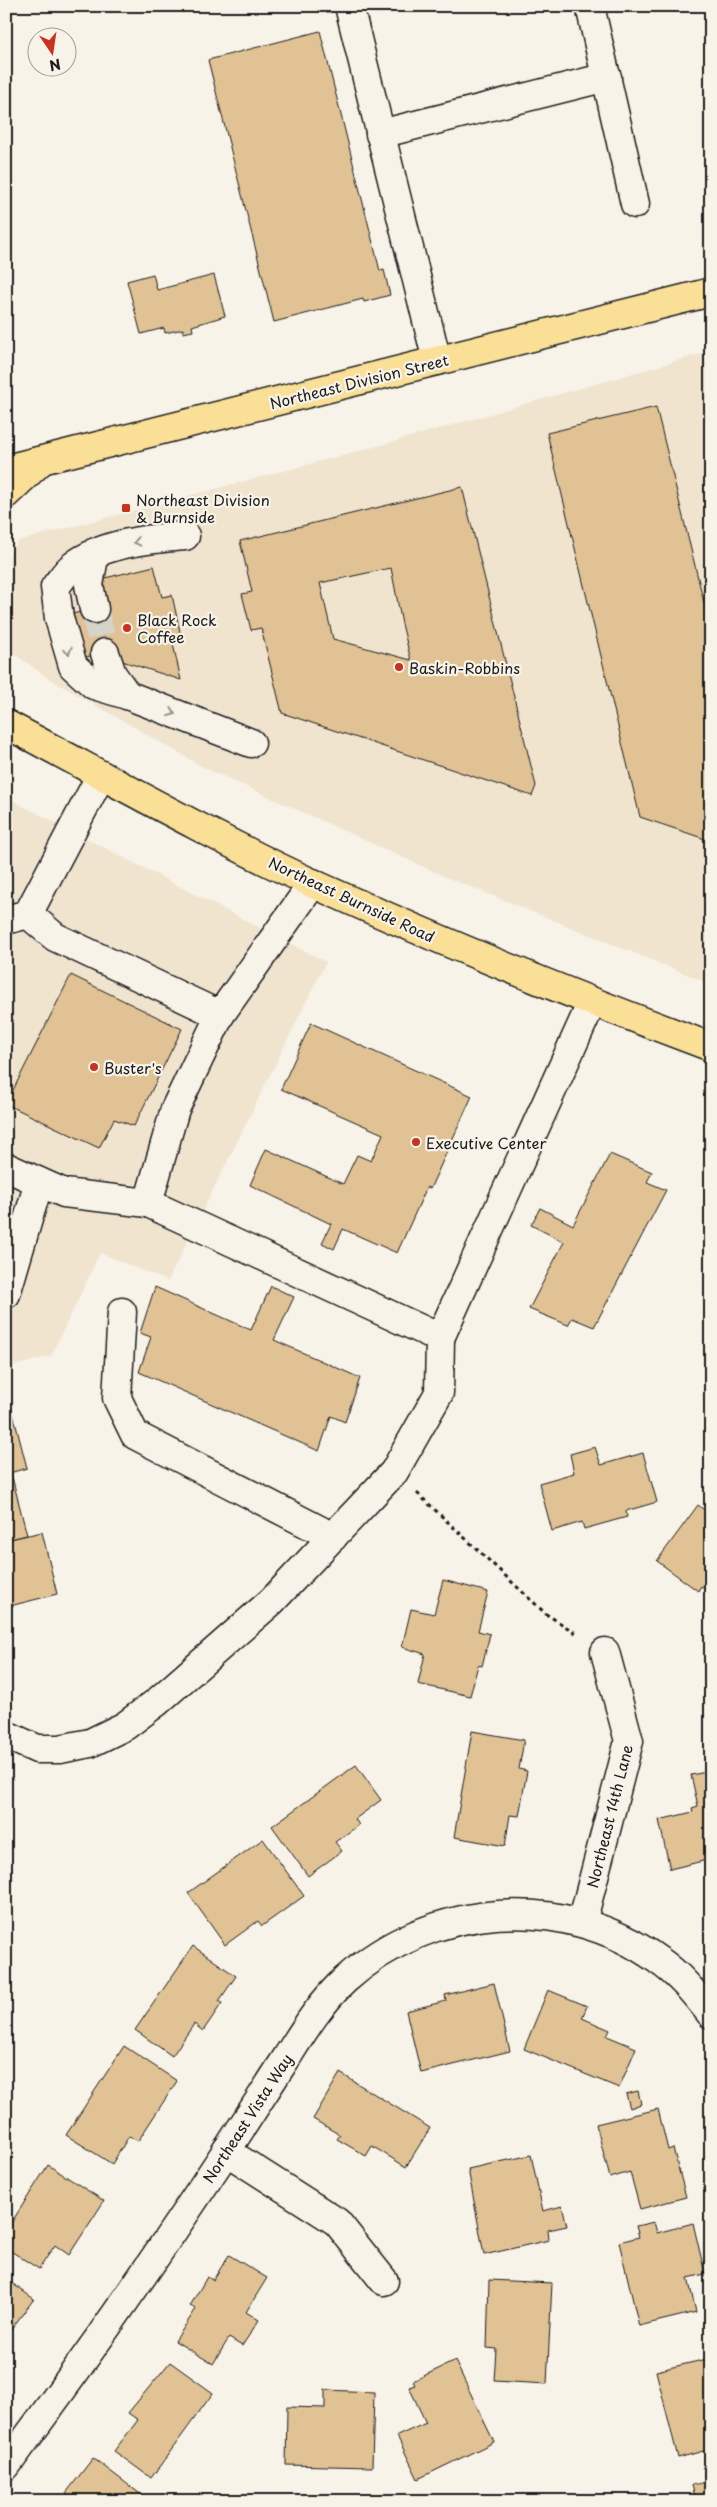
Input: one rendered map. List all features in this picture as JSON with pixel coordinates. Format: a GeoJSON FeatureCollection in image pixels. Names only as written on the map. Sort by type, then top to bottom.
{"type":"FeatureCollection","features":[{"type":"Feature","properties":{"kind":"main road","name":"Northeast Division Street"},"geometry":{"type":"LineString","coordinates":[[6,469],[711,292]]}},
{"type":"Feature","properties":{"kind":"main road"},"geometry":{"type":"LineString","coordinates":[[6,494],[42,460]]}},
{"type":"Feature","properties":{"kind":"main road","name":"Northeast Burnside Road"},"geometry":{"type":"LineString","coordinates":[[6,724],[313,883],[480,956],[592,1002],[711,1047]]}},
{"type":"Feature","properties":{"kind":"street"},"geometry":{"type":"LineString","coordinates":[[349,6],[437,361]]}},
{"type":"Feature","properties":{"kind":"street"},"geometry":{"type":"LineString","coordinates":[[590,6],[635,204]]}},
{"type":"Feature","properties":{"kind":"street"},"geometry":{"type":"LineString","coordinates":[[380,134],[607,77]]}},
{"type":"Feature","properties":{"kind":"street"},"geometry":{"type":"LineString","coordinates":[[185,536],[153,539],[95,552],[72,567],[55,587],[59,618],[73,666],[94,685],[127,695],[251,743]]}},
{"type":"Feature","properties":{"kind":"street"},"geometry":{"type":"LineString","coordinates":[[94,609],[88,585],[95,552]]}},
{"type":"Feature","properties":{"kind":"street"},"geometry":{"type":"LineString","coordinates":[[105,653],[112,674],[127,695]]}},
{"type":"Feature","properties":{"kind":"street"},"geometry":{"type":"LineString","coordinates":[[101,774],[17,917],[220,1015]]}},
{"type":"Feature","properties":{"kind":"street"},"geometry":{"type":"LineString","coordinates":[[148,1203],[175,1109],[220,1015],[313,883]]}},
{"type":"Feature","properties":{"kind":"street"},"geometry":{"type":"LineString","coordinates":[[6,1735],[37,1749],[60,1749],[90,1743],[125,1726],[157,1702],[272,1601],[394,1472],[439,1393],[440,1338],[592,1002]]}},
{"type":"Feature","properties":{"kind":"street"},"geometry":{"type":"LineString","coordinates":[[6,1167],[64,1193],[148,1203],[440,1338]]}},
{"type":"Feature","properties":{"kind":"street"},"geometry":{"type":"LineString","coordinates":[[6,1294],[39,1182]]}},
{"type":"Feature","properties":{"kind":"street"},"geometry":{"type":"LineString","coordinates":[[122,1312],[117,1398],[135,1436],[333,1537]]}},
{"type":"Feature","properties":{"kind":"street","name":"Northeast 14th Lane"},"geometry":{"type":"LineString","coordinates":[[582,1923],[629,1741],[605,1652]]}},
{"type":"Feature","properties":{"kind":"street","name":"Northeast Vista Way"},"geometry":{"type":"LineString","coordinates":[[6,2466],[67,2384],[226,2151],[316,2012],[344,1981],[378,1954],[415,1934],[455,1920],[498,1914],[540,1914],[582,1923],[621,1938],[658,1960],[690,1988],[711,2014]]}},
{"type":"Feature","properties":{"kind":"street"},"geometry":{"type":"LineString","coordinates":[[226,2151],[337,2222],[384,2281]]}},
{"type":"Feature","properties":{"kind":"path"},"geometry":{"type":"LineString","coordinates":[[394,1472],[546,1614],[605,1652]]}},
{"type":"Feature","properties":{"kind":"shaded area"},"geometry":{"type":"Polygon","coordinates":[[[711,351],[711,984],[446,877],[205,768],[48,678],[13,653],[6,645],[6,560],[18,541],[385,444],[711,351]]]}},
{"type":"Feature","properties":{"kind":"shaded area"},"geometry":{"type":"Polygon","coordinates":[[[6,797],[326,962],[168,1281],[100,1253],[51,1356],[6,1368],[6,797]]]}},
{"type":"Feature","properties":{"kind":"building"},"geometry":{"type":"Polygon","coordinates":[[[320,31],[380,271],[384,270],[390,295],[364,302],[363,299],[274,322],[208,60],[320,31]]]}},
{"type":"Feature","properties":{"kind":"building"},"geometry":{"type":"Polygon","coordinates":[[[153,274],[157,290],[214,275],[225,316],[192,326],[193,331],[183,333],[183,329],[165,333],[164,328],[141,334],[127,281],[153,274]]]}},
{"type":"Feature","properties":{"kind":"building"},"geometry":{"type":"Polygon","coordinates":[[[656,407],[711,631],[711,841],[640,817],[547,433],[656,407]]]}},
{"type":"Feature","properties":{"kind":"building"},"geometry":{"type":"Polygon","coordinates":[[[462,487],[536,786],[532,796],[282,713],[261,628],[251,630],[242,594],[252,592],[240,541],[462,487]],[[391,568],[320,583],[333,639],[411,660],[391,568]]]}},
{"type":"Feature","properties":{"kind":"building","name":"Black Rock Coffee"},"geometry":{"type":"Polygon","coordinates":[[[154,566],[162,597],[172,595],[182,641],[173,644],[181,680],[116,659],[114,650],[82,658],[72,614],[104,607],[97,580],[154,566]]]}},
{"type":"Feature","properties":{"kind":"building","name":"Buster's"},"geometry":{"type":"Polygon","coordinates":[[[71,975],[182,1029],[134,1126],[114,1119],[99,1148],[6,1104],[71,975]]]}},
{"type":"Feature","properties":{"kind":"building","name":"Executive Center"},"geometry":{"type":"Polygon","coordinates":[[[311,1023],[472,1096],[430,1189],[427,1187],[397,1253],[343,1229],[334,1249],[322,1243],[331,1224],[250,1185],[266,1149],[343,1184],[357,1155],[371,1161],[383,1134],[281,1089],[311,1023]]]}},
{"type":"Feature","properties":{"kind":"building"},"geometry":{"type":"Polygon","coordinates":[[[610,1154],[652,1172],[647,1182],[666,1190],[594,1327],[572,1318],[568,1325],[529,1309],[564,1242],[531,1225],[540,1208],[573,1225],[610,1154]]]}},
{"type":"Feature","properties":{"kind":"building"},"geometry":{"type":"Polygon","coordinates":[[[271,1286],[294,1297],[274,1340],[360,1378],[345,1422],[331,1416],[319,1451],[139,1372],[151,1337],[140,1333],[155,1287],[251,1330],[271,1286]]]}},
{"type":"Feature","properties":{"kind":"building"},"geometry":{"type":"Polygon","coordinates":[[[11,1406],[27,1468],[6,1474],[6,1407],[11,1406]]]}},
{"type":"Feature","properties":{"kind":"building"},"geometry":{"type":"Polygon","coordinates":[[[595,1447],[601,1465],[643,1453],[657,1502],[626,1511],[627,1517],[584,1529],[582,1522],[552,1531],[539,1483],[574,1473],[570,1454],[595,1447]]]}},
{"type":"Feature","properties":{"kind":"building"},"geometry":{"type":"Polygon","coordinates":[[[11,1473],[27,1535],[6,1540],[6,1474],[11,1473]]]}},
{"type":"Feature","properties":{"kind":"building"},"geometry":{"type":"Polygon","coordinates":[[[698,1505],[711,1515],[711,1592],[701,1586],[698,1591],[657,1561],[698,1505]]]}},
{"type":"Feature","properties":{"kind":"building"},"geometry":{"type":"Polygon","coordinates":[[[42,1532],[57,1594],[6,1607],[6,1540],[42,1532]]]}},
{"type":"Feature","properties":{"kind":"building"},"geometry":{"type":"Polygon","coordinates":[[[443,1580],[488,1592],[478,1631],[490,1634],[482,1666],[478,1665],[470,1696],[418,1684],[425,1654],[402,1647],[411,1609],[434,1614],[443,1580]]]}},
{"type":"Feature","properties":{"kind":"building"},"geometry":{"type":"Polygon","coordinates":[[[472,1731],[524,1740],[519,1769],[527,1771],[519,1816],[510,1815],[505,1846],[454,1837],[472,1731]]]}},
{"type":"Feature","properties":{"kind":"building"},"geometry":{"type":"Polygon","coordinates":[[[356,1765],[381,1800],[355,1819],[359,1825],[335,1842],[342,1851],[308,1876],[272,1826],[356,1765]]]}},
{"type":"Feature","properties":{"kind":"building"},"geometry":{"type":"Polygon","coordinates":[[[711,1771],[711,1859],[670,1869],[659,1820],[693,1812],[692,1808],[698,1806],[691,1775],[711,1771]]]}},
{"type":"Feature","properties":{"kind":"building"},"geometry":{"type":"Polygon","coordinates":[[[263,1839],[304,1896],[262,1926],[258,1921],[225,1945],[188,1893],[263,1839]]]}},
{"type":"Feature","properties":{"kind":"building"},"geometry":{"type":"Polygon","coordinates":[[[193,1946],[236,1976],[219,2001],[222,2003],[203,2031],[194,2024],[172,2056],[135,2030],[193,1946]]]}},
{"type":"Feature","properties":{"kind":"building"},"geometry":{"type":"Polygon","coordinates":[[[494,1983],[510,2051],[421,2073],[406,2011],[446,2001],[445,1995],[494,1983]]]}},
{"type":"Feature","properties":{"kind":"building"},"geometry":{"type":"Polygon","coordinates":[[[548,1990],[587,2006],[582,2018],[610,2030],[607,2036],[636,2048],[619,2088],[524,2049],[548,1990]]]}},
{"type":"Feature","properties":{"kind":"building"},"geometry":{"type":"Polygon","coordinates":[[[124,2046],[177,2081],[138,2141],[129,2136],[112,2164],[66,2135],[124,2046]]]}},
{"type":"Feature","properties":{"kind":"building"},"geometry":{"type":"Polygon","coordinates":[[[340,2073],[430,2128],[406,2167],[372,2146],[366,2156],[337,2139],[340,2135],[313,2119],[340,2073]]]}},
{"type":"Feature","properties":{"kind":"building"},"geometry":{"type":"Polygon","coordinates":[[[638,2091],[641,2104],[630,2108],[626,2094],[638,2091]]]}},
{"type":"Feature","properties":{"kind":"building"},"geometry":{"type":"Polygon","coordinates":[[[658,2109],[668,2150],[673,2148],[686,2197],[640,2209],[630,2172],[610,2178],[596,2124],[658,2109]]]}},
{"type":"Feature","properties":{"kind":"building"},"geometry":{"type":"Polygon","coordinates":[[[531,2155],[543,2211],[562,2206],[567,2226],[548,2230],[549,2240],[484,2255],[468,2169],[531,2155]]]}},
{"type":"Feature","properties":{"kind":"building"},"geometry":{"type":"Polygon","coordinates":[[[48,2165],[104,2201],[69,2255],[55,2245],[39,2269],[6,2248],[6,2231],[48,2165]]]}},
{"type":"Feature","properties":{"kind":"building"},"geometry":{"type":"Polygon","coordinates":[[[654,2222],[657,2233],[693,2223],[705,2274],[688,2278],[696,2312],[639,2326],[619,2242],[639,2237],[636,2226],[654,2222]]]}},
{"type":"Feature","properties":{"kind":"building"},"geometry":{"type":"Polygon","coordinates":[[[229,2255],[267,2278],[246,2312],[259,2320],[242,2346],[229,2338],[213,2364],[175,2341],[196,2309],[190,2306],[207,2277],[213,2280],[229,2255]]]}},
{"type":"Feature","properties":{"kind":"building"},"geometry":{"type":"Polygon","coordinates":[[[6,2279],[34,2299],[6,2336],[6,2279]]]}},
{"type":"Feature","properties":{"kind":"building"},"geometry":{"type":"Polygon","coordinates":[[[489,2280],[552,2283],[547,2384],[494,2381],[496,2349],[487,2348],[489,2280]]]}},
{"type":"Feature","properties":{"kind":"building"},"geometry":{"type":"Polygon","coordinates":[[[711,2358],[711,2449],[678,2458],[656,2371],[711,2358]]]}},
{"type":"Feature","properties":{"kind":"building"},"geometry":{"type":"Polygon","coordinates":[[[455,2361],[494,2442],[418,2479],[397,2436],[426,2423],[409,2387],[415,2385],[413,2381],[455,2361]]]}},
{"type":"Feature","properties":{"kind":"building"},"geometry":{"type":"Polygon","coordinates":[[[170,2362],[213,2393],[151,2478],[114,2451],[138,2420],[128,2413],[170,2362]]]}},
{"type":"Feature","properties":{"kind":"building"},"geometry":{"type":"Polygon","coordinates":[[[325,2390],[374,2392],[372,2467],[286,2465],[287,2407],[325,2408],[325,2390]]]}},
{"type":"Feature","properties":{"kind":"building"},"geometry":{"type":"Polygon","coordinates":[[[93,2458],[143,2496],[140,2501],[76,2501],[66,2493],[93,2458]]]}},
{"type":"Feature","properties":{"kind":"building"},"geometry":{"type":"Polygon","coordinates":[[[711,2481],[711,2501],[696,2501],[692,2485],[711,2481]]]}},
{"type":"Feature","properties":{"kind":"tunnel"},"geometry":{"type":"LineString","coordinates":[[94,609],[105,653]]}},
{"type":"Feature","properties":{"kind":"place","name":"Northeast Division & Burnside"},"geometry":{"type":"Point","coordinates":[126,508]}},
{"type":"Feature","properties":{"kind":"place","name":"Black Rock Coffee"},"geometry":{"type":"Point","coordinates":[127,628]}},
{"type":"Feature","properties":{"kind":"place","name":"Baskin-Robbins"},"geometry":{"type":"Point","coordinates":[399,667]}},
{"type":"Feature","properties":{"kind":"place","name":"Buster's"},"geometry":{"type":"Point","coordinates":[94,1067]}},
{"type":"Feature","properties":{"kind":"place","name":"Executive Center"},"geometry":{"type":"Point","coordinates":[416,1142]}}]}
